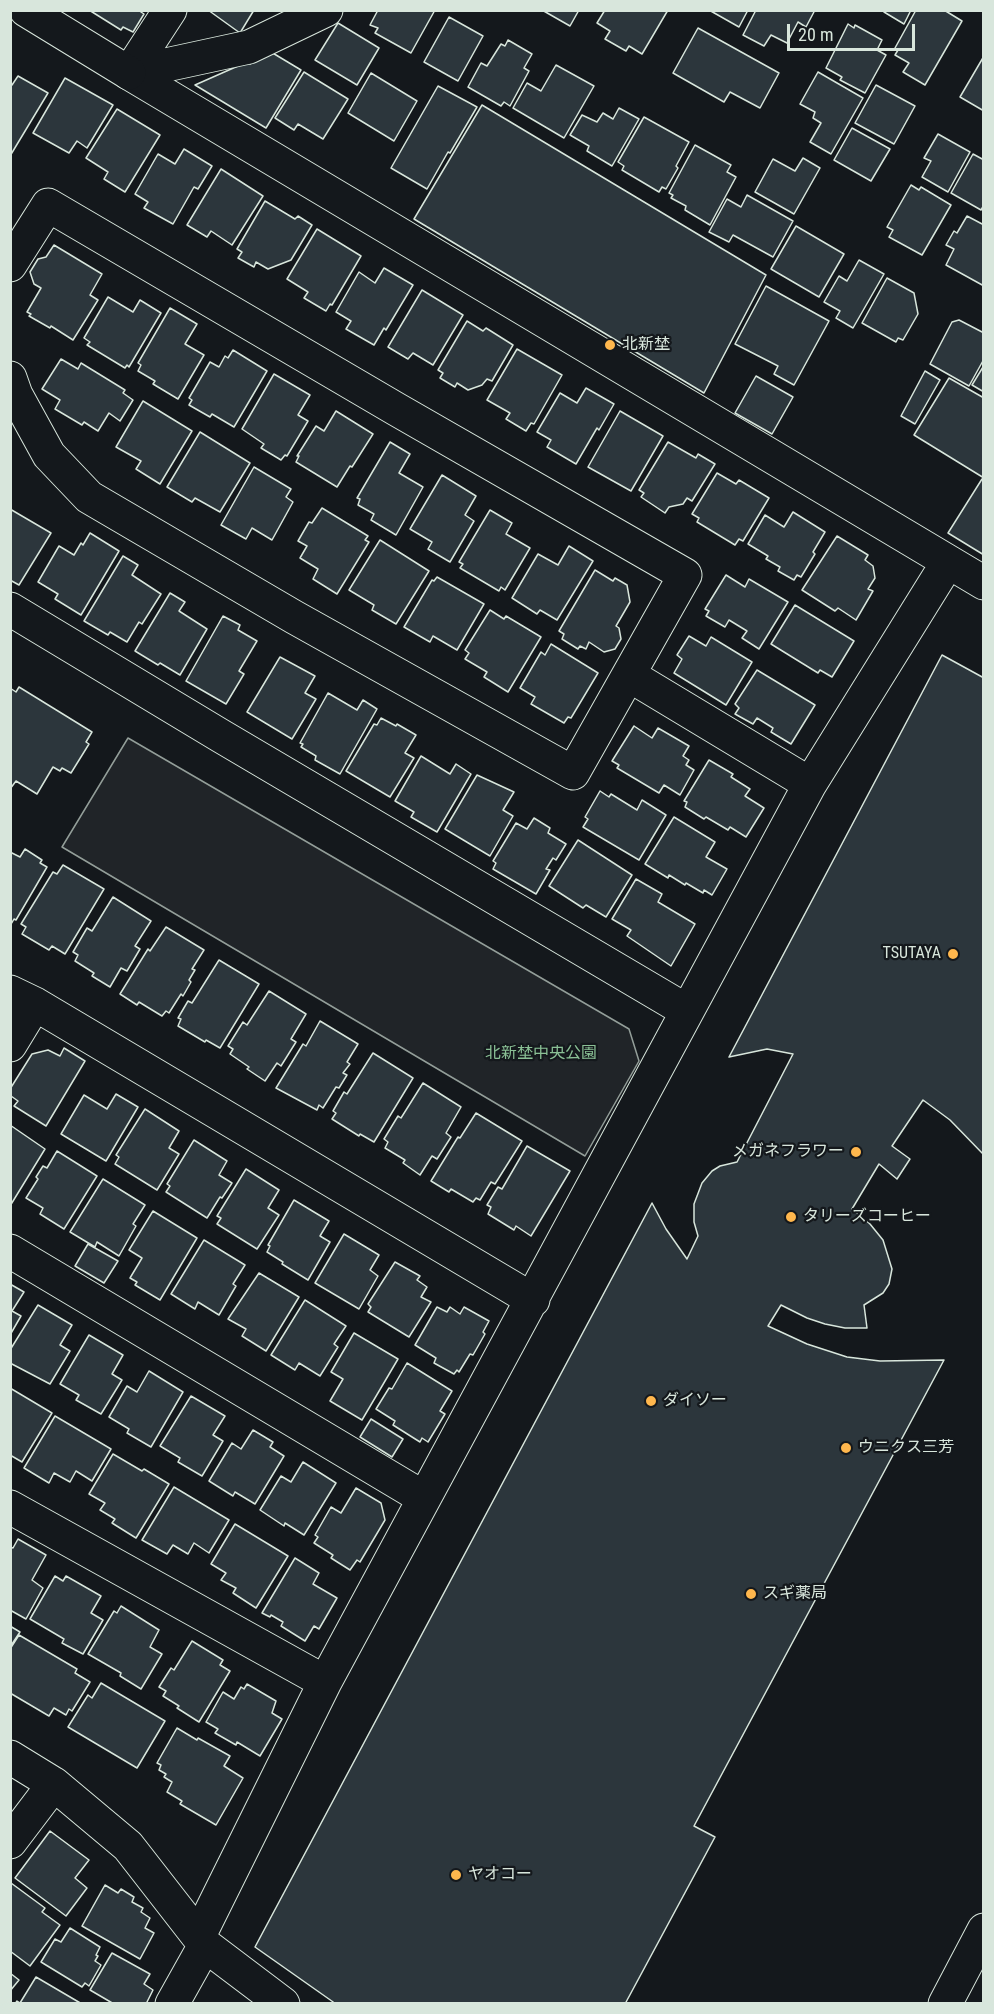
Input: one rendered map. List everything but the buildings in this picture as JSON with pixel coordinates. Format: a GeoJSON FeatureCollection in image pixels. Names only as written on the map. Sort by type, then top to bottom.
{"type":"FeatureCollection","features":[{"type":"Feature","properties":{"kind":"main road"},"geometry":{"type":"LineString","coordinates":[[26,10],[984,583]]}},
{"type":"Feature","properties":{"kind":"main road"},"geometry":{"type":"LineString","coordinates":[[129,73],[170,10]]}},
{"type":"Feature","properties":{"kind":"main road"},"geometry":{"type":"LineString","coordinates":[[129,73],[249,47],[326,10]]}},
{"type":"Feature","properties":{"kind":"main road"},"geometry":{"type":"LineString","coordinates":[[10,265],[48,205],[685,575],[573,773],[294,616],[89,497],[49,455],[16,395],[10,378]]}},
{"type":"Feature","properties":{"kind":"main road"},"geometry":{"type":"LineString","coordinates":[[171,2004],[202,1941],[220,1891],[326,1682],[424,1498],[810,784],[948,562]]}},
{"type":"Feature","properties":{"kind":"main road"},"geometry":{"type":"LineString","coordinates":[[10,609],[687,1011]]}},
{"type":"Feature","properties":{"kind":"main road"},"geometry":{"type":"LineString","coordinates":[[629,675],[810,784]]}},
{"type":"Feature","properties":{"kind":"main road"},"geometry":{"type":"LineString","coordinates":[[10,1046],[23,998],[533,1300]]}},
{"type":"Feature","properties":{"kind":"main road"},"geometry":{"type":"LineString","coordinates":[[10,1251],[424,1498]]}},
{"type":"Feature","properties":{"kind":"main road"},"geometry":{"type":"LineString","coordinates":[[10,1507],[326,1682]]}},
{"type":"Feature","properties":{"kind":"main road"},"geometry":{"type":"LineString","coordinates":[[10,1757],[54,1784],[128,1846],[202,1941],[283,2004]]}},
{"type":"Feature","properties":{"kind":"main road"},"geometry":{"type":"LineString","coordinates":[[10,1842],[54,1784]]}},
{"type":"Feature","properties":{"kind":"main road"},"geometry":{"type":"LineString","coordinates":[[945,2004],[984,1930]]}},
{"type":"Feature","properties":{"kind":"green space","name":"北新埜中央公園"},"geometry":{"type":"Polygon","coordinates":[[[128,738],[629,1029],[639,1061],[585,1156],[62,847],[128,738]]]}},
{"type":"Feature","properties":{"kind":"place","name":"北新埜"},"geometry":{"type":"Point","coordinates":[610,345]}},
{"type":"Feature","properties":{"kind":"place","name":"TSUTAYA"},"geometry":{"type":"Point","coordinates":[953,954]}},
{"type":"Feature","properties":{"kind":"place","name":"メガネフラワー"},"geometry":{"type":"Point","coordinates":[856,1152]}},
{"type":"Feature","properties":{"kind":"place","name":"タリーズコーヒー"},"geometry":{"type":"Point","coordinates":[791,1217]}},
{"type":"Feature","properties":{"kind":"place","name":"ダイソー"},"geometry":{"type":"Point","coordinates":[651,1401]}},
{"type":"Feature","properties":{"kind":"place","name":"ウニクス三芳"},"geometry":{"type":"Point","coordinates":[846,1448]}},
{"type":"Feature","properties":{"kind":"place","name":"スギ薬局"},"geometry":{"type":"Point","coordinates":[751,1594]}},
{"type":"Feature","properties":{"kind":"place","name":"ヤオコー"},"geometry":{"type":"Point","coordinates":[456,1875]}}]}
